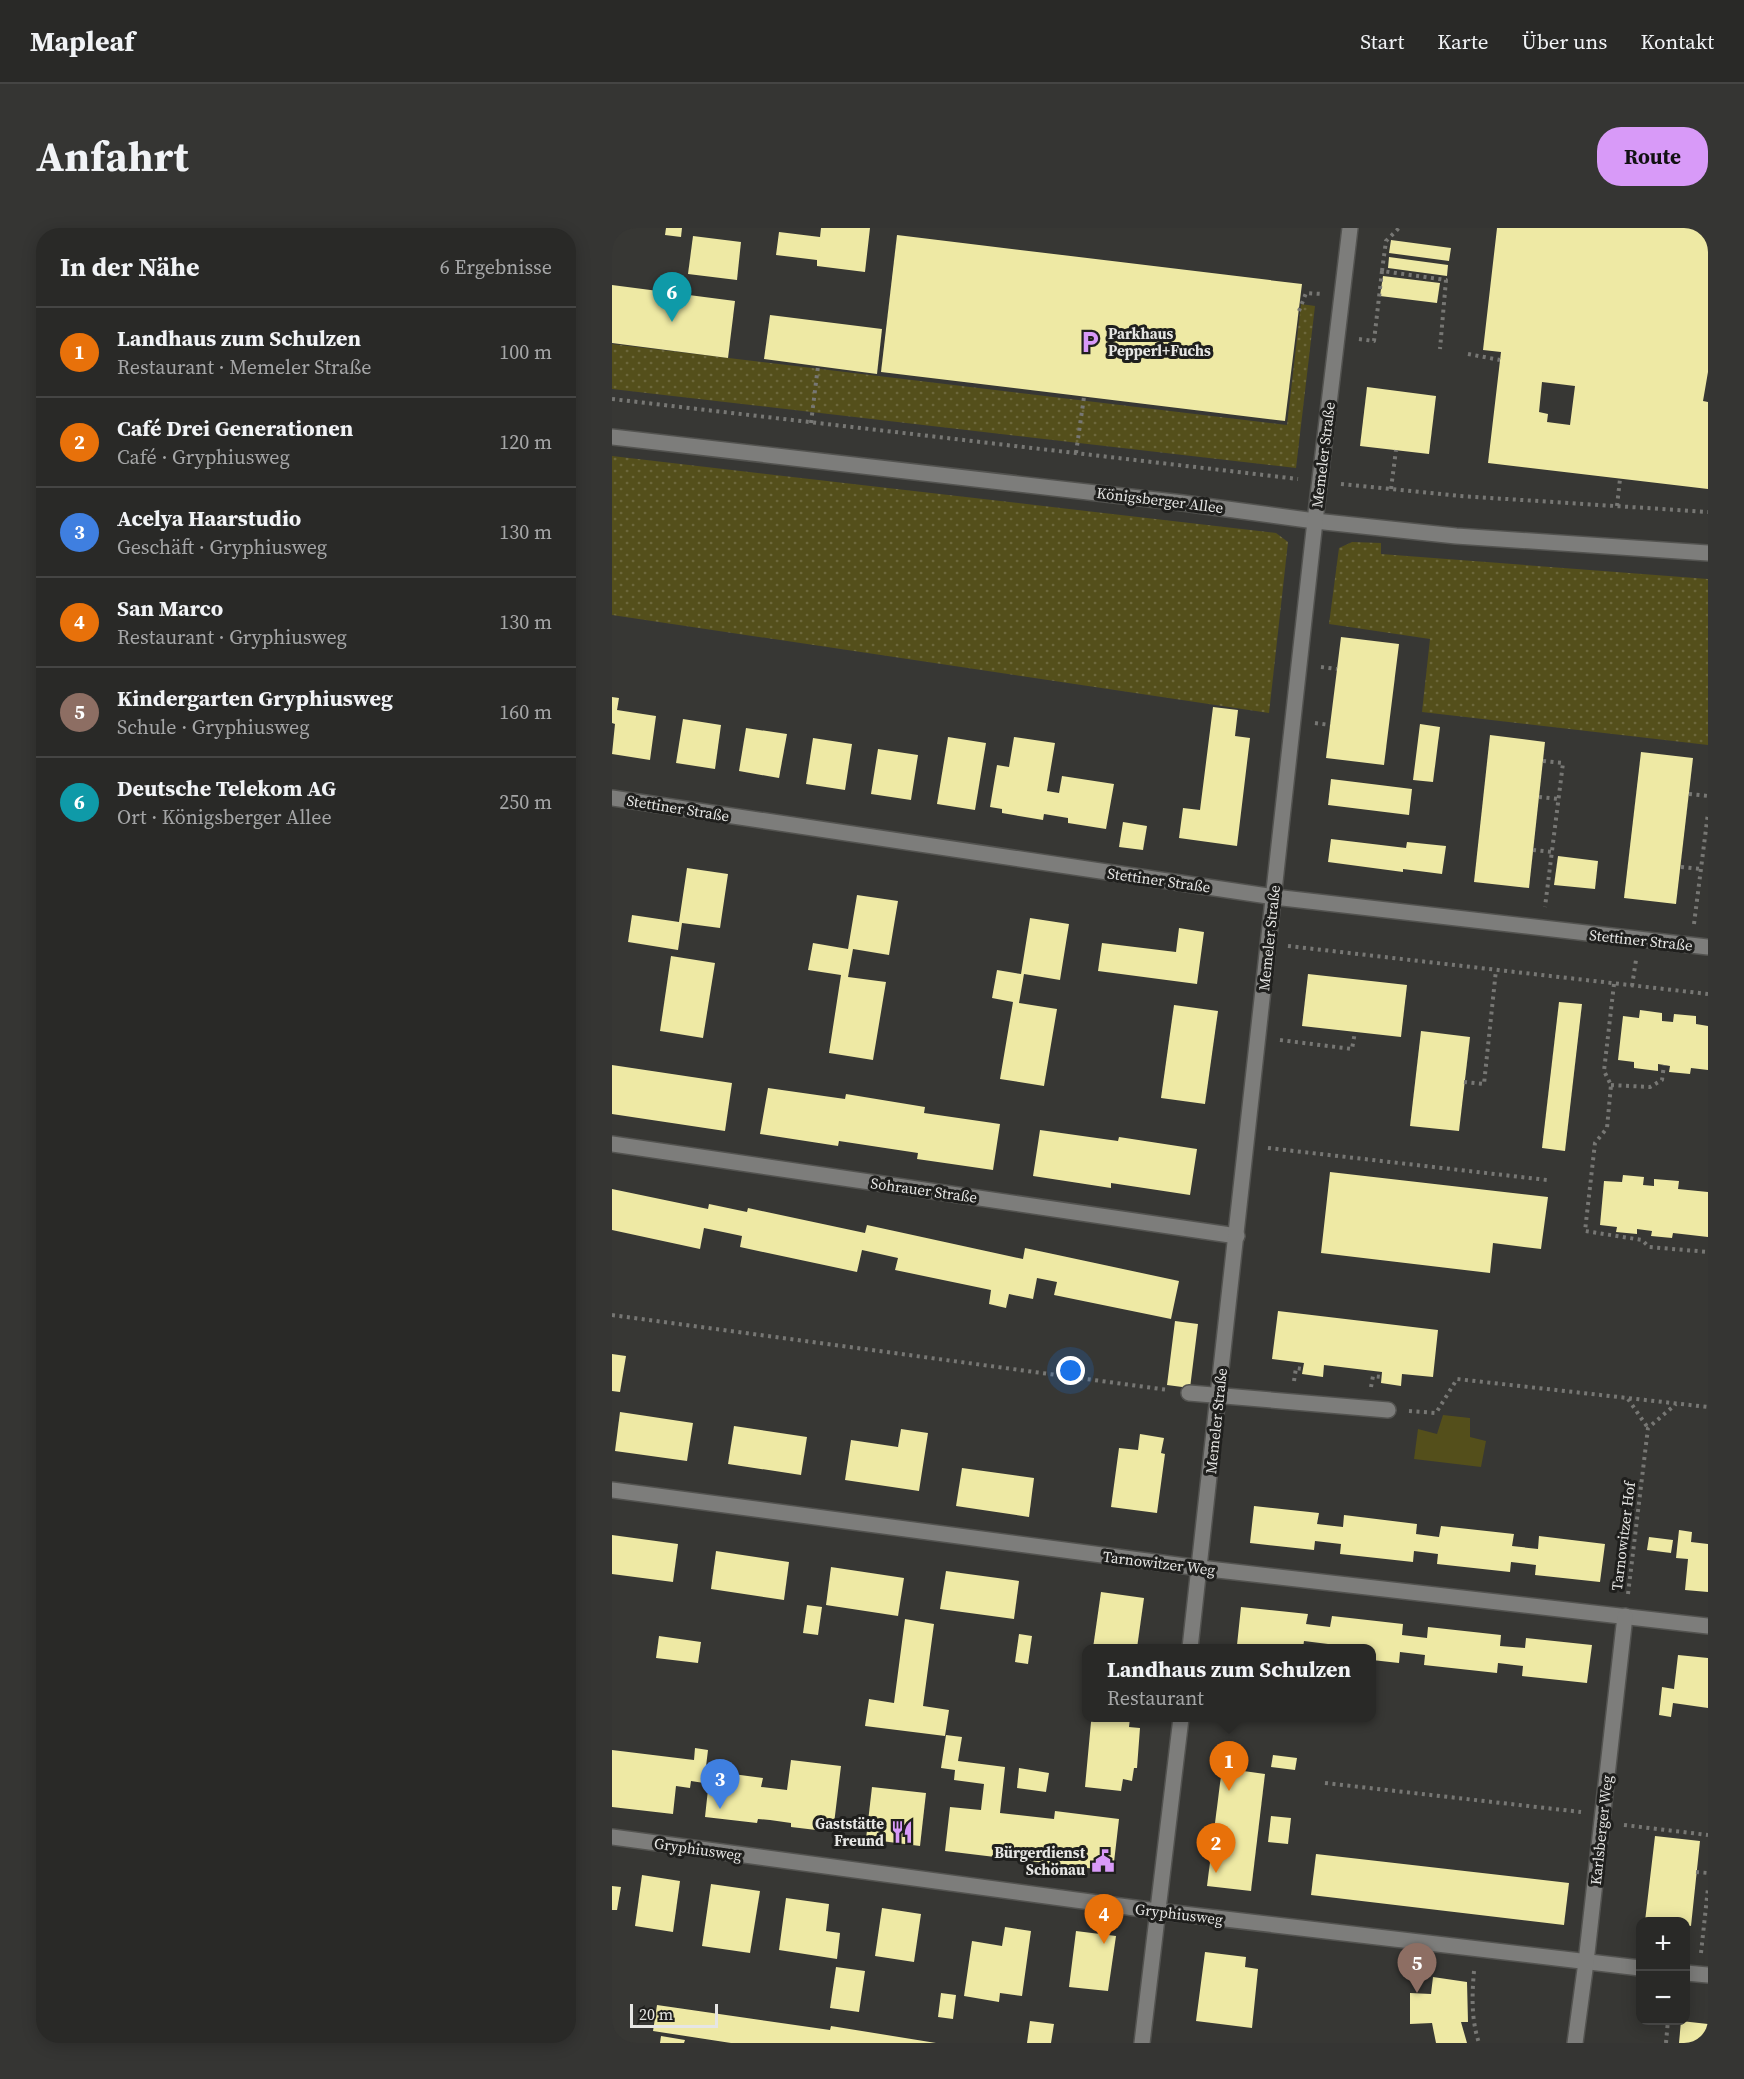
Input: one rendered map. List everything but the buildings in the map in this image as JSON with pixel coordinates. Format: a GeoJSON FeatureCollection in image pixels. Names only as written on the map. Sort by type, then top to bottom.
{"type":"FeatureCollection","features":[{"type":"Feature","properties":{"kind":"street","name":"Memeler Straße"},"geometry":{"type":"LineString","coordinates":[[1191,1644],[1315,521],[1350,228]]}},
{"type":"Feature","properties":{"kind":"street","name":"Königsberger Allee"},"geometry":{"type":"LineString","coordinates":[[612,437],[1456,536],[1708,553]]}},
{"type":"Feature","properties":{"kind":"street","name":"Stettiner Straße"},"geometry":{"type":"LineString","coordinates":[[612,798],[1274,897],[1542,930],[1708,947]]}},
{"type":"Feature","properties":{"kind":"street","name":"Sohrauer Straße"},"geometry":{"type":"LineString","coordinates":[[612,1144],[1237,1236]]}},
{"type":"Feature","properties":{"kind":"street"},"geometry":{"type":"LineString","coordinates":[[1189,1392],[1388,1410]]}},
{"type":"Feature","properties":{"kind":"street","name":"Tarnowitzer Weg"},"geometry":{"type":"LineString","coordinates":[[612,1490],[1200,1569],[1708,1626]]}},
{"type":"Feature","properties":{"kind":"street","name":"Karlsberger Weg"},"geometry":{"type":"LineString","coordinates":[[1575,2043],[1625,1616]]}},
{"type":"Feature","properties":{"kind":"street"},"geometry":{"type":"LineString","coordinates":[[1142,2043],[1181,1722]]}},
{"type":"Feature","properties":{"kind":"street","name":"Gryphiusweg"},"geometry":{"type":"LineString","coordinates":[[612,1837],[1157,1911],[1636,1967]]}},
{"type":"Feature","properties":{"kind":"path"},"geometry":{"type":"LineString","coordinates":[[1363,340],[1374,341],[1386,241],[1399,228]]}},
{"type":"Feature","properties":{"kind":"path"},"geometry":{"type":"LineString","coordinates":[[1382,272],[1446,280],[1440,349]]}},
{"type":"Feature","properties":{"kind":"path"},"geometry":{"type":"LineString","coordinates":[[1299,311],[1306,293],[1342,297]]}},
{"type":"Feature","properties":{"kind":"path"},"geometry":{"type":"LineString","coordinates":[[1468,354],[1500,360]]}},
{"type":"Feature","properties":{"kind":"path"},"geometry":{"type":"LineString","coordinates":[[811,423],[819,366]]}},
{"type":"Feature","properties":{"kind":"path"},"geometry":{"type":"LineString","coordinates":[[1076,453],[1084,397]]}},
{"type":"Feature","properties":{"kind":"path"},"geometry":{"type":"LineString","coordinates":[[612,399],[1391,489],[1460,496],[1708,512]]}},
{"type":"Feature","properties":{"kind":"path"},"geometry":{"type":"LineString","coordinates":[[1391,489],[1396,450]]}},
{"type":"Feature","properties":{"kind":"path"},"geometry":{"type":"LineString","coordinates":[[1617,506],[1620,479]]}},
{"type":"Feature","properties":{"kind":"path"},"geometry":{"type":"LineString","coordinates":[[1542,930],[1563,763],[1544,761]]}},
{"type":"Feature","properties":{"kind":"path"},"geometry":{"type":"LineString","coordinates":[[1689,794],[1708,796]]}},
{"type":"Feature","properties":{"kind":"path"},"geometry":{"type":"LineString","coordinates":[[1539,797],[1559,799]]}},
{"type":"Feature","properties":{"kind":"path"},"geometry":{"type":"LineString","coordinates":[[1691,945],[1708,813]]}},
{"type":"Feature","properties":{"kind":"path"},"geometry":{"type":"LineString","coordinates":[[1533,850],[1552,852]]}},
{"type":"Feature","properties":{"kind":"path"},"geometry":{"type":"LineString","coordinates":[[1680,867],[1701,869]]}},
{"type":"Feature","properties":{"kind":"path"},"geometry":{"type":"LineString","coordinates":[[1269,944],[1708,994]]}},
{"type":"Feature","properties":{"kind":"path"},"geometry":{"type":"LineString","coordinates":[[1464,1082],[1484,1084],[1496,970]]}},
{"type":"Feature","properties":{"kind":"path"},"geometry":{"type":"LineString","coordinates":[[1614,984],[1604,1071],[1611,1085],[1607,1128],[1595,1143],[1585,1231],[1642,1240],[1649,1247],[1708,1252]]}},
{"type":"Feature","properties":{"kind":"path"},"geometry":{"type":"LineString","coordinates":[[1258,1037],[1352,1049],[1355,1032]]}},
{"type":"Feature","properties":{"kind":"path"},"geometry":{"type":"LineString","coordinates":[[1611,1085],[1650,1087],[1662,1080],[1664,1065]]}},
{"type":"Feature","properties":{"kind":"path"},"geometry":{"type":"LineString","coordinates":[[1246,1146],[1547,1180]]}},
{"type":"Feature","properties":{"kind":"path"},"geometry":{"type":"LineString","coordinates":[[612,1315],[1189,1392]]}},
{"type":"Feature","properties":{"kind":"path"},"geometry":{"type":"LineString","coordinates":[[1295,1379],[1296,1368],[1303,1369]]}},
{"type":"Feature","properties":{"kind":"path"},"geometry":{"type":"LineString","coordinates":[[1371,1388],[1372,1376],[1381,1377]]}},
{"type":"Feature","properties":{"kind":"path"},"geometry":{"type":"LineString","coordinates":[[1388,1410],[1436,1413],[1457,1379],[1708,1407]]}},
{"type":"Feature","properties":{"kind":"path"},"geometry":{"type":"LineString","coordinates":[[1628,1399],[1648,1428],[1676,1404]]}},
{"type":"Feature","properties":{"kind":"path","name":"Tarnowitzer Hof"},"geometry":{"type":"LineString","coordinates":[[1625,1616],[1648,1428]]}},
{"type":"Feature","properties":{"kind":"path"},"geometry":{"type":"LineString","coordinates":[[1324,1783],[1603,1818],[1708,1835]]}},
{"type":"Feature","properties":{"kind":"path"},"geometry":{"type":"LineString","coordinates":[[1696,1872],[1708,1873]]}},
{"type":"Feature","properties":{"kind":"path"},"geometry":{"type":"LineString","coordinates":[[1697,1974],[1708,1888]]}},
{"type":"Feature","properties":{"kind":"path"},"geometry":{"type":"LineString","coordinates":[[1474,1969],[1472,1993],[1474,2027],[1479,2043]]}},
{"type":"Feature","properties":{"kind":"path"},"geometry":{"type":"LineString","coordinates":[[1666,2043],[1668,2025]]}},
{"type":"Feature","properties":{"kind":"shaded area"},"geometry":{"type":"Polygon","coordinates":[[[1301,304],[1315,306],[1296,468],[612,389],[612,344],[1287,425],[1301,304]]]}},
{"type":"Feature","properties":{"kind":"shaded area"},"geometry":{"type":"Polygon","coordinates":[[[612,456],[1276,533],[1288,542],[1269,713],[612,615],[612,456]]]}},
{"type":"Feature","properties":{"kind":"shaded area"},"geometry":{"type":"Polygon","coordinates":[[[1352,542],[1381,543],[1381,554],[1708,579],[1708,745],[1422,712],[1430,639],[1329,624],[1339,548],[1352,542]]]}},
{"type":"Feature","properties":{"kind":"shaded area"},"geometry":{"type":"Polygon","coordinates":[[[1443,1415],[1470,1418],[1470,1437],[1486,1441],[1481,1467],[1414,1459],[1418,1429],[1437,1434],[1443,1415]]]}},
{"type":"Feature","properties":{"kind":"place","name":"Deutsche Telekom AG"},"geometry":{"type":"Point","coordinates":[672,322]}},
{"type":"Feature","properties":{"kind":"place","name":"Parkhaus Pepperl+Fuchs"},"geometry":{"type":"Point","coordinates":[1090,342]}},
{"type":"Feature","properties":{"kind":"place","name":"Landhaus zum Schulzen"},"geometry":{"type":"Point","coordinates":[1229,1791]}},
{"type":"Feature","properties":{"kind":"place","name":"Acelya Haarstudio"},"geometry":{"type":"Point","coordinates":[720,1809]}},
{"type":"Feature","properties":{"kind":"place","name":"Gaststätte Freund"},"geometry":{"type":"Point","coordinates":[902,1832]}},
{"type":"Feature","properties":{"kind":"place","name":"Bürgerdienst Schönau"},"geometry":{"type":"Point","coordinates":[1103,1861]}},
{"type":"Feature","properties":{"kind":"place","name":"Café Drei Generationen"},"geometry":{"type":"Point","coordinates":[1216,1873]}},
{"type":"Feature","properties":{"kind":"place","name":"San Marco"},"geometry":{"type":"Point","coordinates":[1104,1944]}},
{"type":"Feature","properties":{"kind":"place","name":"Kindergarten Gryphiusweg"},"geometry":{"type":"Point","coordinates":[1417,1993]}}]}
